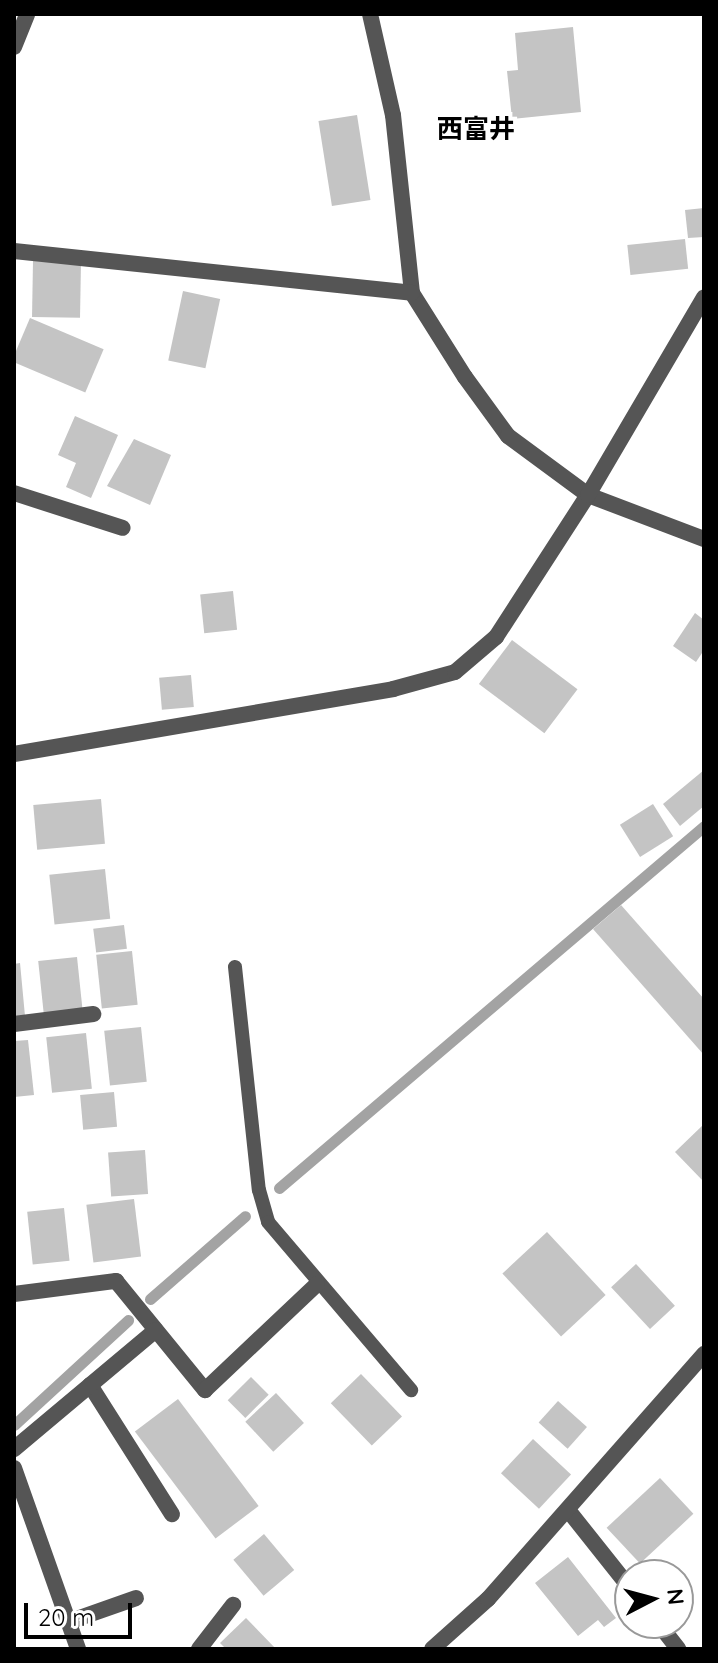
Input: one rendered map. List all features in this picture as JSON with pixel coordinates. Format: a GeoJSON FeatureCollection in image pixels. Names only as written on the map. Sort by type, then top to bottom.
{"type":"FeatureCollection","features":[{"type":"Feature","properties":{"kind":"street"},"geometry":{"type":"LineString","coordinates":[[14,47],[27,14]]}},
{"type":"Feature","properties":{"kind":"street"},"geometry":{"type":"LineString","coordinates":[[370,14],[393,115],[412,293],[508,436],[588,495],[704,539]]}},
{"type":"Feature","properties":{"kind":"street"},"geometry":{"type":"LineString","coordinates":[[14,251],[412,293]]}},
{"type":"Feature","properties":{"kind":"street"},"geometry":{"type":"LineString","coordinates":[[14,754],[393,689],[455,672],[496,637],[588,495],[704,297]]}},
{"type":"Feature","properties":{"kind":"street"},"geometry":{"type":"LineString","coordinates":[[14,493],[123,528]]}},
{"type":"Feature","properties":{"kind":"street"},"geometry":{"type":"LineString","coordinates":[[14,1024],[93,1014]]}},
{"type":"Feature","properties":{"kind":"street"},"geometry":{"type":"LineString","coordinates":[[14,1294],[116,1281],[205,1390],[317,1284]]}},
{"type":"Feature","properties":{"kind":"street"},"geometry":{"type":"LineString","coordinates":[[14,1449],[156,1330]]}},
{"type":"Feature","properties":{"kind":"street"},"geometry":{"type":"LineString","coordinates":[[432,1649],[488,1599],[704,1354]]}},
{"type":"Feature","properties":{"kind":"street"},"geometry":{"type":"LineString","coordinates":[[90,1385],[172,1514]]}},
{"type":"Feature","properties":{"kind":"street"},"geometry":{"type":"LineString","coordinates":[[14,1468],[78,1649]]}},
{"type":"Feature","properties":{"kind":"street"},"geometry":{"type":"LineString","coordinates":[[568,1510],[614,1568]]}},
{"type":"Feature","properties":{"kind":"street"},"geometry":{"type":"LineString","coordinates":[[68,1622],[136,1598]]}},
{"type":"Feature","properties":{"kind":"street"},"geometry":{"type":"LineString","coordinates":[[199,1649],[233,1605]]}},
{"type":"Feature","properties":{"kind":"lane"},"geometry":{"type":"LineString","coordinates":[[235,967],[259,1190],[268,1222],[317,1284],[411,1390]]}},
{"type":"Feature","properties":{"kind":"building"},"geometry":{"type":"Polygon","coordinates":[[[573,27],[581,112],[512,119],[507,71],[518,70],[515,33],[573,27]]]}},
{"type":"Feature","properties":{"kind":"building"},"geometry":{"type":"Polygon","coordinates":[[[357,115],[370,200],[332,206],[318,121],[357,115]]]}},
{"type":"Feature","properties":{"kind":"building"},"geometry":{"type":"Polygon","coordinates":[[[704,208],[704,237],[688,238],[685,210],[704,208]]]}},
{"type":"Feature","properties":{"kind":"building"},"geometry":{"type":"Polygon","coordinates":[[[685,239],[688,269],[630,275],[627,245],[685,239]]]}},
{"type":"Feature","properties":{"kind":"building"},"geometry":{"type":"Polygon","coordinates":[[[33,261],[81,262],[80,318],[32,317],[33,261]]]}},
{"type":"Feature","properties":{"kind":"building"},"geometry":{"type":"Polygon","coordinates":[[[183,291],[220,299],[205,368],[168,360],[183,291]]]}},
{"type":"Feature","properties":{"kind":"building"},"geometry":{"type":"Polygon","coordinates":[[[30,318],[104,349],[85,393],[14,362],[30,318]]]}},
{"type":"Feature","properties":{"kind":"building"},"geometry":{"type":"Polygon","coordinates":[[[75,416],[118,435],[91,498],[66,487],[76,463],[58,455],[75,416]]]}},
{"type":"Feature","properties":{"kind":"building"},"geometry":{"type":"Polygon","coordinates":[[[134,439],[171,455],[150,505],[107,486],[134,439]]]}},
{"type":"Feature","properties":{"kind":"building"},"geometry":{"type":"Polygon","coordinates":[[[233,591],[237,630],[204,633],[200,594],[233,591]]]}},
{"type":"Feature","properties":{"kind":"building"},"geometry":{"type":"Polygon","coordinates":[[[695,613],[704,620],[704,650],[696,662],[673,646],[695,613]]]}},
{"type":"Feature","properties":{"kind":"building"},"geometry":{"type":"Polygon","coordinates":[[[512,640],[577,689],[544,733],[479,684],[512,640]]]}},
{"type":"Feature","properties":{"kind":"building"},"geometry":{"type":"Polygon","coordinates":[[[191,675],[194,707],[162,710],[159,678],[191,675]]]}},
{"type":"Feature","properties":{"kind":"building"},"geometry":{"type":"Polygon","coordinates":[[[704,770],[704,806],[680,826],[663,804],[704,770]]]}},
{"type":"Feature","properties":{"kind":"building"},"geometry":{"type":"Polygon","coordinates":[[[101,799],[105,844],[37,850],[33,805],[101,799]]]}},
{"type":"Feature","properties":{"kind":"building"},"geometry":{"type":"Polygon","coordinates":[[[653,804],[673,836],[640,857],[620,825],[653,804]]]}},
{"type":"Feature","properties":{"kind":"building"},"geometry":{"type":"Polygon","coordinates":[[[105,869],[110,919],[55,925],[49,875],[105,869]]]}},
{"type":"Feature","properties":{"kind":"building"},"geometry":{"type":"Polygon","coordinates":[[[621,905],[704,999],[704,1055],[593,929],[621,905]]]}},
{"type":"Feature","properties":{"kind":"building"},"geometry":{"type":"Polygon","coordinates":[[[124,925],[127,949],[96,953],[93,929],[124,925]]]}},
{"type":"Feature","properties":{"kind":"building"},"geometry":{"type":"Polygon","coordinates":[[[132,951],[138,1005],[102,1008],[96,955],[132,951]]]}},
{"type":"Feature","properties":{"kind":"building"},"geometry":{"type":"Polygon","coordinates":[[[77,957],[83,1011],[44,1015],[38,961],[77,957]]]}},
{"type":"Feature","properties":{"kind":"building"},"geometry":{"type":"Polygon","coordinates":[[[20,963],[25,1016],[14,1017],[14,964],[20,963]]]}},
{"type":"Feature","properties":{"kind":"building"},"geometry":{"type":"Polygon","coordinates":[[[141,1027],[147,1082],[110,1086],[104,1031],[141,1027]]]}},
{"type":"Feature","properties":{"kind":"building"},"geometry":{"type":"Polygon","coordinates":[[[86,1033],[92,1089],[52,1093],[46,1037],[86,1033]]]}},
{"type":"Feature","properties":{"kind":"building"},"geometry":{"type":"Polygon","coordinates":[[[28,1040],[34,1095],[14,1097],[14,1041],[28,1040]]]}},
{"type":"Feature","properties":{"kind":"building"},"geometry":{"type":"Polygon","coordinates":[[[114,1092],[117,1127],[83,1130],[80,1095],[114,1092]]]}},
{"type":"Feature","properties":{"kind":"building"},"geometry":{"type":"Polygon","coordinates":[[[704,1124],[704,1182],[675,1152],[704,1124]]]}},
{"type":"Feature","properties":{"kind":"building"},"geometry":{"type":"Polygon","coordinates":[[[145,1150],[148,1194],[111,1196],[108,1153],[145,1150]]]}},
{"type":"Feature","properties":{"kind":"building"},"geometry":{"type":"Polygon","coordinates":[[[134,1199],[141,1257],[93,1262],[86,1205],[134,1199]]]}},
{"type":"Feature","properties":{"kind":"building"},"geometry":{"type":"Polygon","coordinates":[[[64,1208],[70,1261],[33,1265],[27,1212],[64,1208]]]}},
{"type":"Feature","properties":{"kind":"building"},"geometry":{"type":"Polygon","coordinates":[[[547,1232],[606,1295],[561,1336],[502,1274],[547,1232]]]}},
{"type":"Feature","properties":{"kind":"building"},"geometry":{"type":"Polygon","coordinates":[[[636,1264],[675,1306],[650,1329],[611,1287],[636,1264]]]}},
{"type":"Feature","properties":{"kind":"building"},"geometry":{"type":"Polygon","coordinates":[[[361,1374],[402,1416],[372,1446],[331,1403],[361,1374]]]}},
{"type":"Feature","properties":{"kind":"building"},"geometry":{"type":"Polygon","coordinates":[[[251,1377],[269,1395],[245,1418],[228,1400],[251,1377]]]}},
{"type":"Feature","properties":{"kind":"building"},"geometry":{"type":"Polygon","coordinates":[[[276,1393],[304,1423],[273,1452],[245,1422],[276,1393]]]}},
{"type":"Feature","properties":{"kind":"building"},"geometry":{"type":"Polygon","coordinates":[[[178,1399],[259,1506],[216,1539],[135,1431],[178,1399]]]}},
{"type":"Feature","properties":{"kind":"building"},"geometry":{"type":"Polygon","coordinates":[[[558,1401],[587,1427],[568,1449],[539,1423],[558,1401]]]}},
{"type":"Feature","properties":{"kind":"building"},"geometry":{"type":"Polygon","coordinates":[[[533,1439],[571,1474],[539,1509],[501,1473],[533,1439]]]}},
{"type":"Feature","properties":{"kind":"building"},"geometry":{"type":"Polygon","coordinates":[[[660,1478],[693,1514],[645,1559],[636,1559],[607,1528],[660,1478]]]}},
{"type":"Feature","properties":{"kind":"building"},"geometry":{"type":"Polygon","coordinates":[[[264,1534],[294,1570],[264,1596],[233,1560],[264,1534]]]}},
{"type":"Feature","properties":{"kind":"building"},"geometry":{"type":"Polygon","coordinates":[[[568,1557],[614,1620],[604,1627],[598,1620],[578,1636],[535,1583],[568,1557]]]}},
{"type":"Feature","properties":{"kind":"building"},"geometry":{"type":"Polygon","coordinates":[[[246,1618],[276,1649],[226,1649],[220,1643],[246,1618]]]}},
{"type":"Feature","properties":{"kind":"waterway"},"geometry":{"type":"LineString","coordinates":[[279,1188],[704,826]]}},
{"type":"Feature","properties":{"kind":"waterway"},"geometry":{"type":"LineString","coordinates":[[150,1299],[245,1216]]}},
{"type":"Feature","properties":{"kind":"waterway"},"geometry":{"type":"LineString","coordinates":[[14,1425],[128,1320]]}},
{"type":"Feature","properties":{"kind":"district","name":"西富井"},"geometry":{"type":"Point","coordinates":[476,129]}}]}
